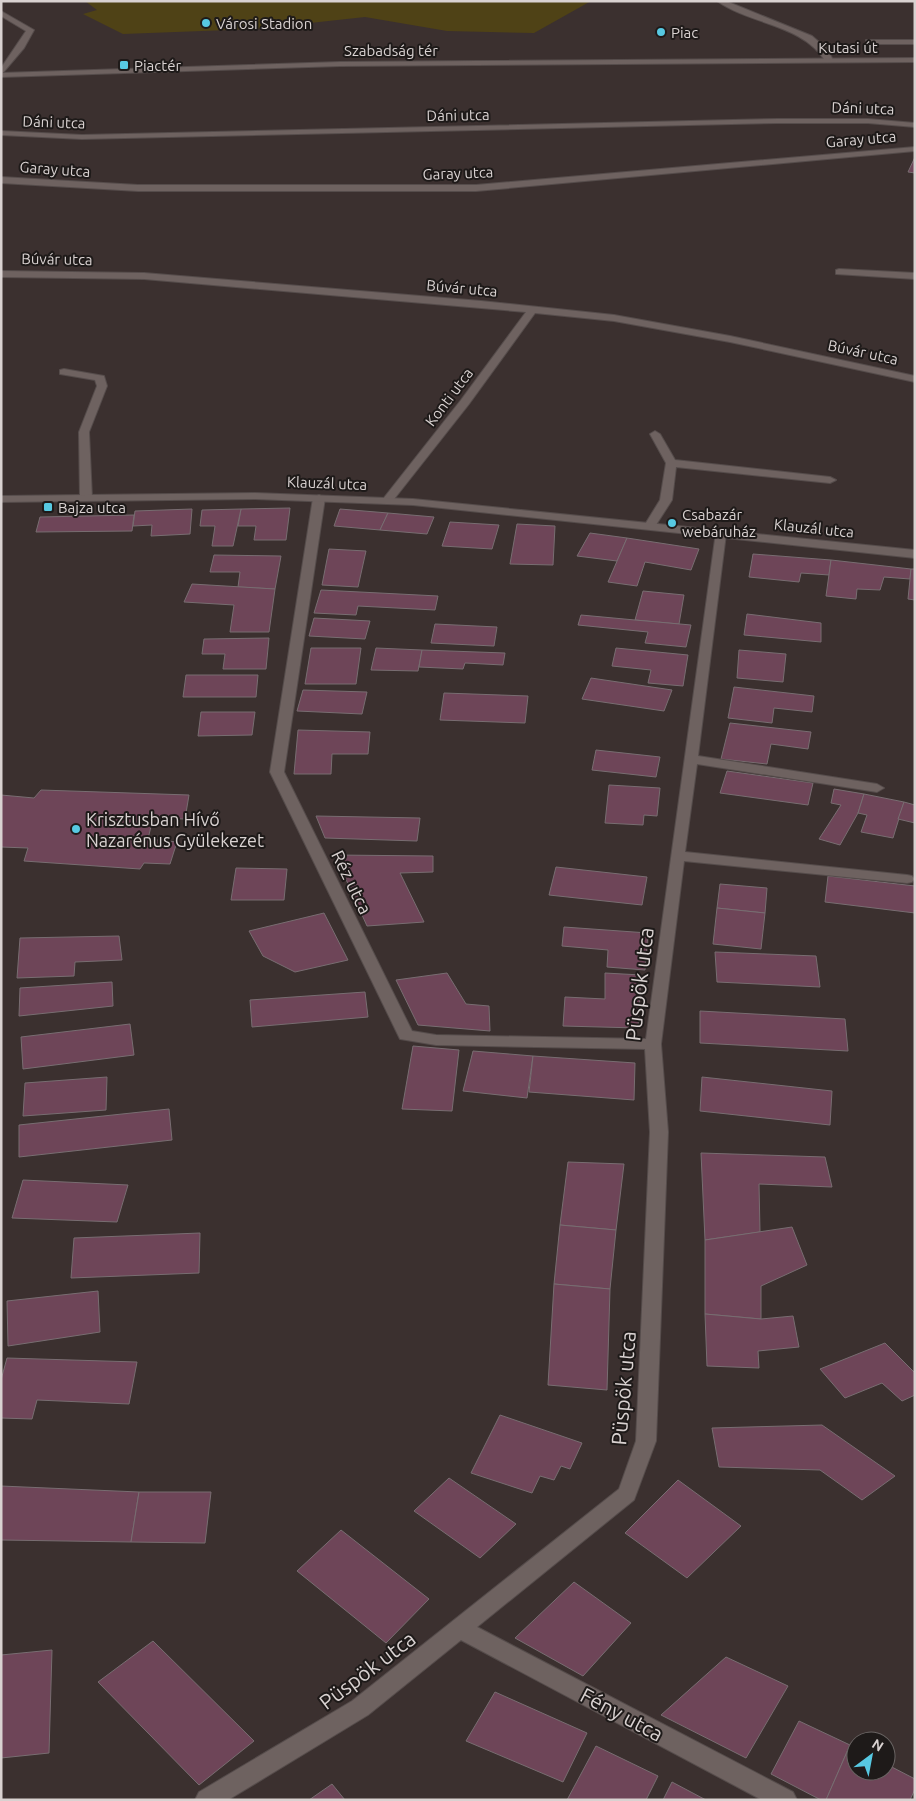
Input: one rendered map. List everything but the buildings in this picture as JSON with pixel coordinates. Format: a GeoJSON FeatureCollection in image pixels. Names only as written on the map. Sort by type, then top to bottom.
{"type":"FeatureCollection","features":[{"type":"Feature","properties":{"kind":"street"},"geometry":{"type":"LineString","coordinates":[[720,1],[809,38],[824,51],[829,60]]}},
{"type":"Feature","properties":{"kind":"street","name":"Szabadság tér"},"geometry":{"type":"LineString","coordinates":[[1,13],[30,30],[1,74]]}},
{"type":"Feature","properties":{"kind":"street","name":"Kutasi út"},"geometry":{"type":"LineString","coordinates":[[869,42],[915,42]]}},
{"type":"Feature","properties":{"kind":"street","name":"Kutasi út"},"geometry":{"type":"LineString","coordinates":[[780,61],[915,60]]}},
{"type":"Feature","properties":{"kind":"street","name":"Szabadság tér"},"geometry":{"type":"LineString","coordinates":[[1,74],[340,64],[780,61]]}},
{"type":"Feature","properties":{"kind":"street","name":"Dáni utca"},"geometry":{"type":"LineString","coordinates":[[1,133],[82,137],[778,121],[868,121],[915,124]]}},
{"type":"Feature","properties":{"kind":"street","name":"Garay utca"},"geometry":{"type":"LineString","coordinates":[[1,180],[138,188],[476,188],[915,149]]}},
{"type":"Feature","properties":{"kind":"street"},"geometry":{"type":"LineString","coordinates":[[839,272],[915,276]]}},
{"type":"Feature","properties":{"kind":"street","name":"Búvár utca"},"geometry":{"type":"LineString","coordinates":[[1,274],[144,276],[614,318],[730,338],[915,379]]}},
{"type":"Feature","properties":{"kind":"street","name":"Konti utca"},"geometry":{"type":"LineString","coordinates":[[387,501],[465,402],[532,310]]}},
{"type":"Feature","properties":{"kind":"street"},"geometry":{"type":"LineString","coordinates":[[64,372],[100,378],[102,386],[84,432],[86,498]]}},
{"type":"Feature","properties":{"kind":"street"},"geometry":{"type":"LineString","coordinates":[[650,526],[666,500],[671,463],[655,434]]}},
{"type":"Feature","properties":{"kind":"street"},"geometry":{"type":"LineString","coordinates":[[671,463],[830,480]]}},
{"type":"Feature","properties":{"kind":"street","name":"Klauzál utca"},"geometry":{"type":"LineString","coordinates":[[1,499],[255,496],[387,501],[915,554]]}},
{"type":"Feature","properties":{"kind":"street","name":"Réz utca"},"geometry":{"type":"LineString","coordinates":[[319,498],[276,772],[406,1035],[436,1040],[653,1044]]}},
{"type":"Feature","properties":{"kind":"street","name":"Püspök utca"},"geometry":{"type":"LineString","coordinates":[[207,1800],[360,1708],[627,1494],[646,1441],[660,1132],[653,1044],[720,534]]}},
{"type":"Feature","properties":{"kind":"street"},"geometry":{"type":"LineString","coordinates":[[691,759],[878,788]]}},
{"type":"Feature","properties":{"kind":"street"},"geometry":{"type":"LineString","coordinates":[[678,856],[907,879]]}},
{"type":"Feature","properties":{"kind":"street","name":"Fény utca"},"geometry":{"type":"LineString","coordinates":[[459,1628],[786,1800]]}},
{"type":"Feature","properties":{"kind":"shaded area","name":"Városi Stadion"},"geometry":{"type":"Polygon","coordinates":[[[85,1],[591,1],[534,33],[447,31],[365,17],[255,29],[123,34],[83,14],[97,10],[85,1]]]}},
{"type":"Feature","properties":{"kind":"place","name":"Városi Stadion"},"geometry":{"type":"Point","coordinates":[206,23]}},
{"type":"Feature","properties":{"kind":"place","name":"Piac"},"geometry":{"type":"Point","coordinates":[661,32]}},
{"type":"Feature","properties":{"kind":"place","name":"Piactér"},"geometry":{"type":"Point","coordinates":[124,65]}},
{"type":"Feature","properties":{"kind":"place","name":"Bajza utca"},"geometry":{"type":"Point","coordinates":[48,507]}},
{"type":"Feature","properties":{"kind":"place","name":"Csabazár webáruház"},"geometry":{"type":"Point","coordinates":[672,523]}},
{"type":"Feature","properties":{"kind":"place","name":"Krisztusban Hívő Nazarénus Gyülekezet"},"geometry":{"type":"Point","coordinates":[76,829]}}]}
